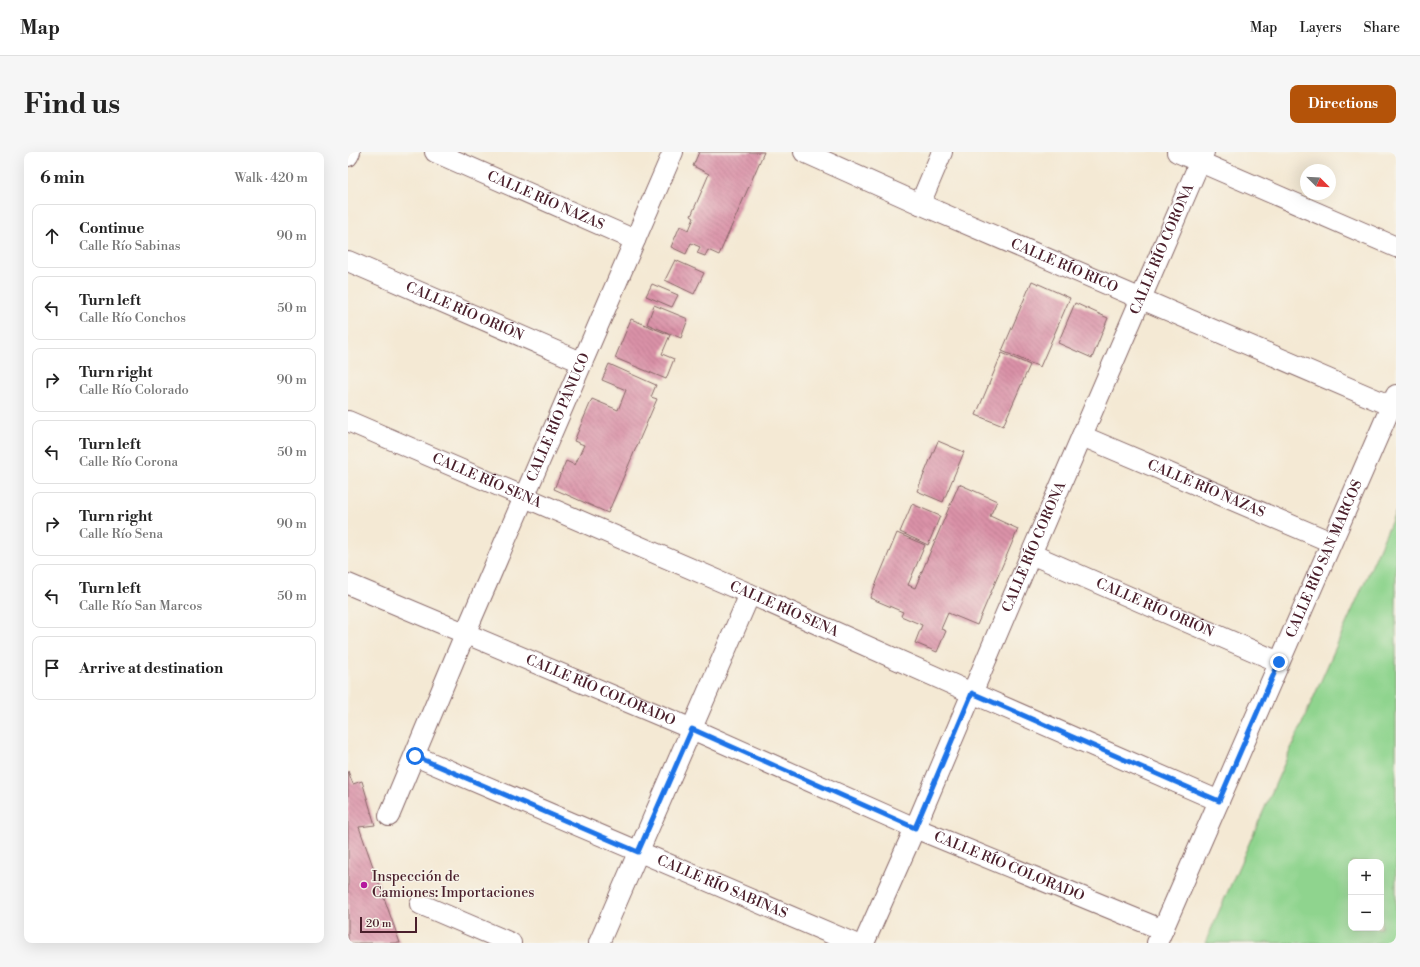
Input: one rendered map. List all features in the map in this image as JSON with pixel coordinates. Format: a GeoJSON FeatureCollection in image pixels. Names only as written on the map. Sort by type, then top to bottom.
{"type":"FeatureCollection","features":[{"type":"Feature","properties":{"kind":"street"},"geometry":{"type":"LineString","coordinates":[[348,156],[350,152]]}},
{"type":"Feature","properties":{"kind":"street","name":"CALLE RÍO NAZAS"},"geometry":{"type":"LineString","coordinates":[[435,152],[635,240]]}},
{"type":"Feature","properties":{"kind":"street","name":"CALLE RÍO PÁNUCO"},"geometry":{"type":"LineString","coordinates":[[389,816],[465,634],[672,152]]}},
{"type":"Feature","properties":{"kind":"street","name":"CALLE RÍO RICO"},"geometry":{"type":"LineString","coordinates":[[804,152],[1141,300],[1394,401]]}},
{"type":"Feature","properties":{"kind":"street"},"geometry":{"type":"LineString","coordinates":[[920,204],[942,152]]}},
{"type":"Feature","properties":{"kind":"street"},"geometry":{"type":"LineString","coordinates":[[1177,152],[1202,157],[1396,248]]}},
{"type":"Feature","properties":{"kind":"street","name":"CALLE RÍO CORONA"},"geometry":{"type":"LineString","coordinates":[[864,943],[915,828],[1202,157]]}},
{"type":"Feature","properties":{"kind":"street","name":"CALLE RÍO ORIÓN"},"geometry":{"type":"LineString","coordinates":[[348,261],[582,362]]}},
{"type":"Feature","properties":{"kind":"street","name":"CALLE RÍO SAN MARCOS"},"geometry":{"type":"LineString","coordinates":[[1160,937],[1331,542],[1394,401]]}},
{"type":"Feature","properties":{"kind":"street","name":"CALLE RÍO SENA"},"geometry":{"type":"LineString","coordinates":[[348,421],[750,594],[1219,801]]}},
{"type":"Feature","properties":{"kind":"street","name":"CALLE RÍO NAZAS"},"geometry":{"type":"LineString","coordinates":[[1082,436],[1331,542]]}},
{"type":"Feature","properties":{"kind":"street","name":"CALLE RÍO ORIÓN"},"geometry":{"type":"LineString","coordinates":[[1031,554],[1279,662]]}},
{"type":"Feature","properties":{"kind":"street","name":"CALLE RÍO COLORADO"},"geometry":{"type":"LineString","coordinates":[[348,584],[692,729],[1160,937]]}},
{"type":"Feature","properties":{"kind":"street"},"geometry":{"type":"LineString","coordinates":[[599,943],[750,594]]}},
{"type":"Feature","properties":{"kind":"street","name":"CALLE RÍO SABINAS"},"geometry":{"type":"LineString","coordinates":[[415,756],[853,943]]}},
{"type":"Feature","properties":{"kind":"street"},"geometry":{"type":"LineString","coordinates":[[420,904],[511,943]]}},
{"type":"Feature","properties":{"kind":"green space"},"geometry":{"type":"Polygon","coordinates":[[[1396,511],[1396,943],[1205,943],[1396,511]]]}},
{"type":"Feature","properties":{"kind":"building"},"geometry":{"type":"Polygon","coordinates":[[[699,152],[764,152],[719,255],[708,250],[705,256],[697,253],[700,247],[691,243],[686,254],[671,247],[680,226],[689,230],[694,218],[691,216],[709,174],[693,166],[699,152]]]}},
{"type":"Feature","properties":{"kind":"building"},"geometry":{"type":"Polygon","coordinates":[[[675,260],[704,273],[694,294],[665,280],[675,260]]]}},
{"type":"Feature","properties":{"kind":"building"},"geometry":{"type":"Polygon","coordinates":[[[1032,281],[1070,298],[1040,367],[1002,351],[1032,281]]]}},
{"type":"Feature","properties":{"kind":"building"},"geometry":{"type":"Polygon","coordinates":[[[652,284],[678,295],[672,307],[646,296],[652,284]]]}},
{"type":"Feature","properties":{"kind":"building"},"geometry":{"type":"Polygon","coordinates":[[[1075,303],[1108,318],[1092,358],[1058,343],[1075,303]]]}},
{"type":"Feature","properties":{"kind":"building"},"geometry":{"type":"Polygon","coordinates":[[[654,305],[688,319],[681,338],[647,324],[654,305]]]}},
{"type":"Feature","properties":{"kind":"building"},"geometry":{"type":"Polygon","coordinates":[[[631,319],[670,335],[662,354],[674,359],[666,379],[615,358],[631,319]]]}},
{"type":"Feature","properties":{"kind":"building"},"geometry":{"type":"Polygon","coordinates":[[[1002,353],[1030,365],[1003,426],[976,415],[1002,353]]]}},
{"type":"Feature","properties":{"kind":"building"},"geometry":{"type":"Polygon","coordinates":[[[609,364],[656,385],[651,397],[657,399],[608,513],[554,489],[566,461],[575,465],[584,445],[574,441],[592,399],[618,410],[626,390],[602,380],[609,364]]]}},
{"type":"Feature","properties":{"kind":"building"},"geometry":{"type":"Polygon","coordinates":[[[938,441],[964,452],[943,502],[917,491],[938,441]]]}},
{"type":"Feature","properties":{"kind":"building"},"geometry":{"type":"Polygon","coordinates":[[[959,484],[997,501],[990,516],[1018,529],[977,625],[948,613],[941,629],[946,631],[937,652],[915,643],[922,625],[901,616],[903,612],[870,598],[897,533],[925,545],[908,585],[915,588],[959,484]]]}},
{"type":"Feature","properties":{"kind":"building"},"geometry":{"type":"Polygon","coordinates":[[[912,504],[940,516],[928,545],[900,532],[912,504]]]}},
{"type":"Feature","properties":{"kind":"building","name":"Inspección de Camiones: Importaciones"},"geometry":{"type":"Polygon","coordinates":[[[348,771],[353,784],[362,781],[375,825],[359,827],[400,943],[348,943],[348,771]]]}},
{"type":"Feature","properties":{"kind":"place","name":"Inspección de Camiones: Importaciones"},"geometry":{"type":"Point","coordinates":[364,885]}},
{"type":"Feature","properties":{"kind":"route"},"geometry":{"type":"LineString","coordinates":[[415,756],[638,852],[692,729],[915,828],[972,693],[1219,801],[1279,662]]}}]}
